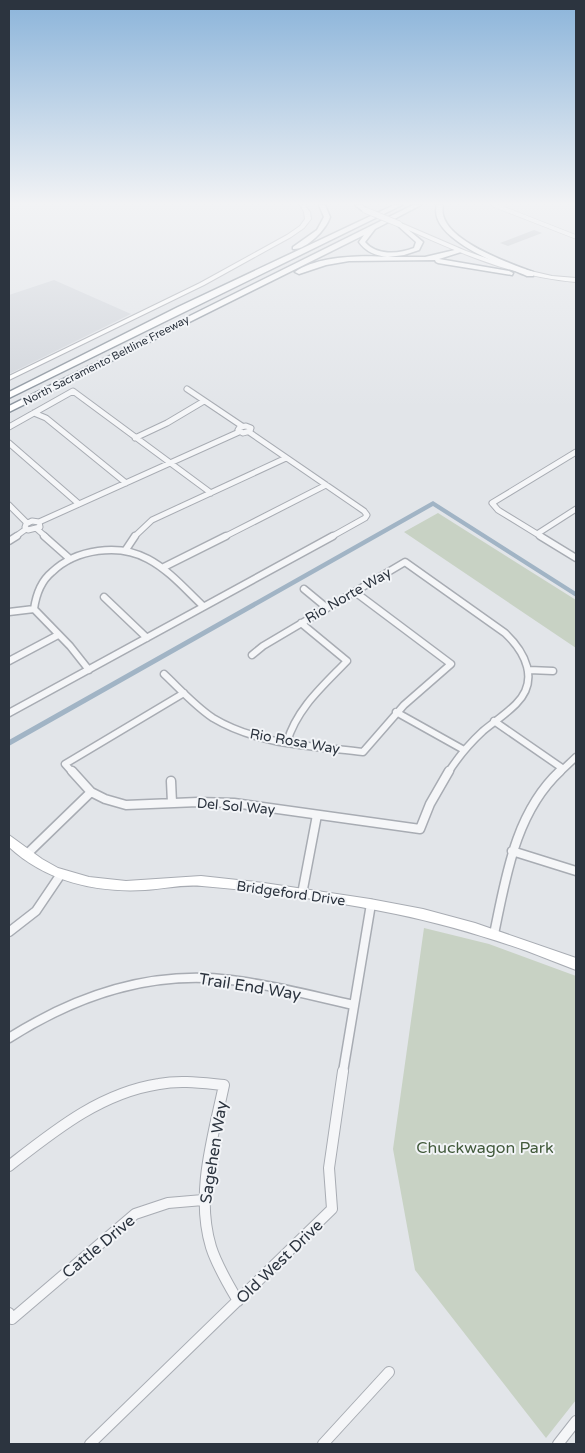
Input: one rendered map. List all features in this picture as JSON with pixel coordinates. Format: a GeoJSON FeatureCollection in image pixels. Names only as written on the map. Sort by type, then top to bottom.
{"type":"FeatureCollection","features":[{"type":"Feature","properties":{"kind":"highway"},"geometry":{"type":"LineString","coordinates":[[181,309],[248,273]]}},
{"type":"Feature","properties":{"kind":"highway","name":"North Sacramento Beltline Freeway"},"geometry":{"type":"LineString","coordinates":[[9,395],[257,273]]}},
{"type":"Feature","properties":{"kind":"highway","name":"North Sacramento Beltline Freeway"},"geometry":{"type":"LineString","coordinates":[[9,409],[281,273]]}},
{"type":"Feature","properties":{"kind":"highway"},"geometry":{"type":"LineString","coordinates":[[234,296],[297,273]]}},
{"type":"Feature","properties":{"kind":"highway"},"geometry":{"type":"LineString","coordinates":[[514,273],[530,274]]}},
{"type":"Feature","properties":{"kind":"street"},"geometry":{"type":"LineString","coordinates":[[9,378],[222,273]]}},
{"type":"Feature","properties":{"kind":"street"},"geometry":{"type":"LineString","coordinates":[[525,273],[576,280]]}},
{"type":"Feature","properties":{"kind":"street"},"geometry":{"type":"LineString","coordinates":[[9,713],[361,521],[367,515],[364,511],[249,432],[241,429],[186,389]]}},
{"type":"Feature","properties":{"kind":"street"},"geometry":{"type":"LineString","coordinates":[[9,427],[73,391],[135,438],[171,462],[210,493]]}},
{"type":"Feature","properties":{"kind":"street"},"geometry":{"type":"LineString","coordinates":[[135,438],[167,424],[204,401]]}},
{"type":"Feature","properties":{"kind":"street"},"geometry":{"type":"LineString","coordinates":[[34,413],[46,418],[126,483]]}},
{"type":"Feature","properties":{"kind":"street"},"geometry":{"type":"LineString","coordinates":[[10,508],[30,530],[79,504],[241,429]]}},
{"type":"Feature","properties":{"kind":"street"},"geometry":{"type":"LineString","coordinates":[[9,443],[79,504]]}},
{"type":"Feature","properties":{"kind":"street"},"geometry":{"type":"LineString","coordinates":[[576,452],[495,499],[492,503],[492,505],[576,558]]}},
{"type":"Feature","properties":{"kind":"street"},"geometry":{"type":"LineString","coordinates":[[125,551],[137,532],[152,520],[286,458]]}},
{"type":"Feature","properties":{"kind":"street"},"geometry":{"type":"LineString","coordinates":[[162,568],[326,486]]}},
{"type":"Feature","properties":{"kind":"street"},"geometry":{"type":"LineString","coordinates":[[537,534],[576,509]]}},
{"type":"Feature","properties":{"kind":"street"},"geometry":{"type":"LineString","coordinates":[[9,541],[27,526]]}},
{"type":"Feature","properties":{"kind":"street"},"geometry":{"type":"LineString","coordinates":[[38,526],[70,559]]}},
{"type":"Feature","properties":{"kind":"street"},"geometry":{"type":"LineString","coordinates":[[34,609],[37,594],[52,571],[70,559],[100,551],[125,551],[146,558],[162,568],[203,606]]}},
{"type":"Feature","properties":{"kind":"street","name":"Rio Norte Way"},"geometry":{"type":"LineString","coordinates":[[252,655],[263,646],[405,562],[507,634],[524,654],[529,670]]}},
{"type":"Feature","properties":{"kind":"street"},"geometry":{"type":"LineString","coordinates":[[304,590],[327,608]]}},
{"type":"Feature","properties":{"kind":"street"},"geometry":{"type":"LineString","coordinates":[[354,592],[451,664],[396,712],[464,750],[494,721],[512,708],[523,695],[529,680],[529,670],[553,671]]}},
{"type":"Feature","properties":{"kind":"street"},"geometry":{"type":"LineString","coordinates":[[104,597],[146,638]]}},
{"type":"Feature","properties":{"kind":"street"},"geometry":{"type":"LineString","coordinates":[[9,612],[34,609]]}},
{"type":"Feature","properties":{"kind":"street"},"geometry":{"type":"LineString","coordinates":[[34,609],[89,670]]}},
{"type":"Feature","properties":{"kind":"street"},"geometry":{"type":"LineString","coordinates":[[287,742],[296,717],[313,696],[347,661],[301,623]]}},
{"type":"Feature","properties":{"kind":"street"},"geometry":{"type":"LineString","coordinates":[[9,661],[58,635]]}},
{"type":"Feature","properties":{"kind":"street","name":"Rio Rosa Way"},"geometry":{"type":"LineString","coordinates":[[164,674],[204,711],[227,726],[254,736],[287,742],[363,752],[396,712]]}},
{"type":"Feature","properties":{"kind":"street","name":"Del Sol Way"},"geometry":{"type":"LineString","coordinates":[[184,693],[65,764],[91,792],[104,799],[126,805],[144,806],[216,802],[420,829],[433,797],[445,776],[464,750]]}},
{"type":"Feature","properties":{"kind":"street"},"geometry":{"type":"LineString","coordinates":[[494,721],[562,768]]}},
{"type":"Feature","properties":{"kind":"street"},"geometry":{"type":"LineString","coordinates":[[494,934],[512,851],[528,813],[545,787],[562,768],[576,757]]}},
{"type":"Feature","properties":{"kind":"street"},"geometry":{"type":"LineString","coordinates":[[171,781],[172,803]]}},
{"type":"Feature","properties":{"kind":"street"},"geometry":{"type":"LineString","coordinates":[[26,855],[91,792]]}},
{"type":"Feature","properties":{"kind":"street"},"geometry":{"type":"LineString","coordinates":[[302,894],[317,815]]}},
{"type":"Feature","properties":{"kind":"street","name":"Bridgeford Drive"},"geometry":{"type":"LineString","coordinates":[[9,840],[26,855],[61,874],[108,885],[127,886],[174,881],[200,881],[371,904],[449,921],[494,934],[576,964]]}},
{"type":"Feature","properties":{"kind":"street"},"geometry":{"type":"LineString","coordinates":[[512,851],[576,871]]}},
{"type":"Feature","properties":{"kind":"street"},"geometry":{"type":"LineString","coordinates":[[9,932],[36,911],[61,874]]}},
{"type":"Feature","properties":{"kind":"street","name":"Old West Drive"},"geometry":{"type":"LineString","coordinates":[[90,1444],[332,1209],[329,1168],[330,1146],[371,904]]}},
{"type":"Feature","properties":{"kind":"street","name":"Trail End Way"},"geometry":{"type":"LineString","coordinates":[[9,1038],[54,1010],[91,995],[119,986],[166,978],[213,978],[240,981],[354,1005]]}},
{"type":"Feature","properties":{"kind":"street","name":"Sagehen Way"},"geometry":{"type":"LineString","coordinates":[[9,1166],[66,1121],[86,1109],[126,1092],[166,1082],[187,1081],[224,1085],[203,1200],[210,1248],[226,1284],[238,1300]]}},
{"type":"Feature","properties":{"kind":"street","name":"Cattle Drive"},"geometry":{"type":"LineString","coordinates":[[9,1313],[12,1318],[135,1214],[159,1203],[176,1200],[203,1200]]}},
{"type":"Feature","properties":{"kind":"street"},"geometry":{"type":"LineString","coordinates":[[323,1444],[389,1372]]}},
{"type":"Feature","properties":{"kind":"street"},"geometry":{"type":"LineString","coordinates":[[558,1444],[576,1421]]}},
{"type":"Feature","properties":{"kind":"shaded area"},"geometry":{"type":"Polygon","coordinates":[[[54,280],[131,314],[9,374],[9,295],[54,280]]]}},
{"type":"Feature","properties":{"kind":"green space"},"geometry":{"type":"Polygon","coordinates":[[[438,513],[576,600],[576,648],[404,532],[438,513]]]}},
{"type":"Feature","properties":{"kind":"green space","name":"Chuckwagon Park"},"geometry":{"type":"Polygon","coordinates":[[[424,928],[489,944],[576,976],[576,1400],[546,1438],[415,1270],[393,1149],[424,928]]]}},
{"type":"Feature","properties":{"kind":"waterway"},"geometry":{"type":"LineString","coordinates":[[9,743],[433,503],[576,595]]}}]}
